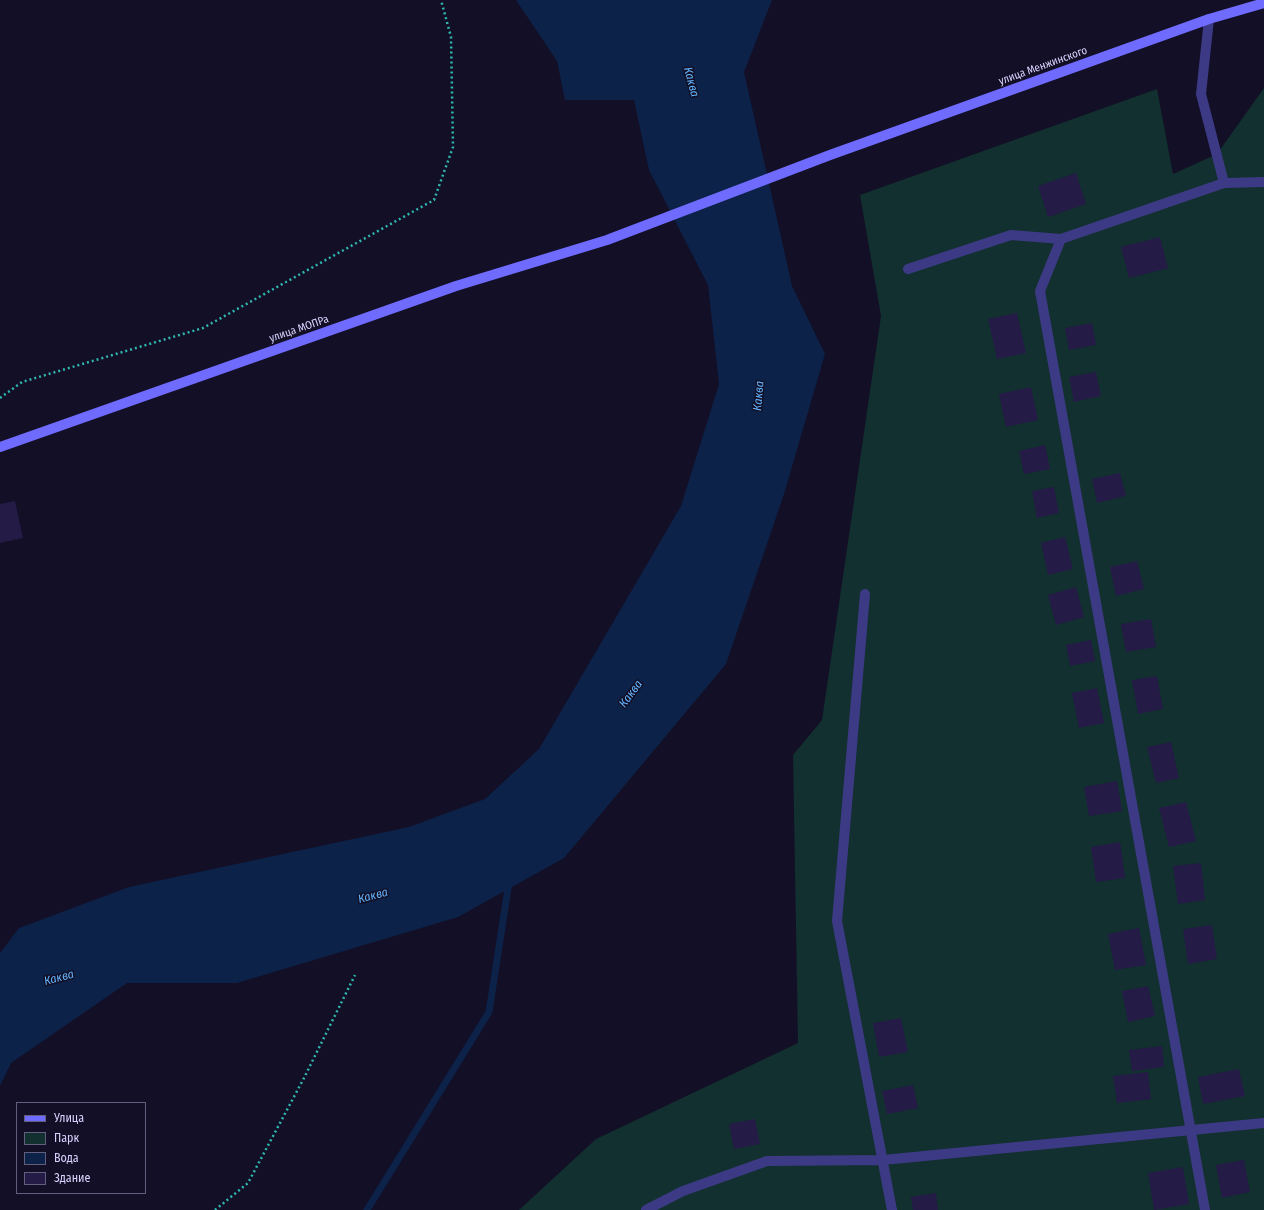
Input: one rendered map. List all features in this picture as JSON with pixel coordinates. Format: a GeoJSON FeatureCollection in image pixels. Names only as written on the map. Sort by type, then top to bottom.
{"type":"FeatureCollection","features":[{"type":"Feature","properties":{"kind":"main road","name":"улица Менжинского"},"geometry":{"type":"LineString","coordinates":[[607,240],[830,155],[1209,19],[1264,3]]}},
{"type":"Feature","properties":{"kind":"main road","name":"улица МОПРа"},"geometry":{"type":"LineString","coordinates":[[0,447],[456,286],[607,240]]}},
{"type":"Feature","properties":{"kind":"street"},"geometry":{"type":"LineString","coordinates":[[1209,19],[1201,94],[1224,183]]}},
{"type":"Feature","properties":{"kind":"street"},"geometry":{"type":"LineString","coordinates":[[908,269],[1011,235],[1061,239],[1224,183],[1264,182]]}},
{"type":"Feature","properties":{"kind":"street"},"geometry":{"type":"LineString","coordinates":[[1061,239],[1040,291],[1204,1210]]}},
{"type":"Feature","properties":{"kind":"street"},"geometry":{"type":"LineString","coordinates":[[865,594],[837,921],[892,1210]]}},
{"type":"Feature","properties":{"kind":"street"},"geometry":{"type":"LineString","coordinates":[[646,1210],[683,1191],[767,1160],[883,1160],[1264,1123]]}},
{"type":"Feature","properties":{"kind":"path"},"geometry":{"type":"LineString","coordinates":[[0,398],[22,382],[203,328],[434,200],[453,147],[451,37],[441,0]]}},
{"type":"Feature","properties":{"kind":"path"},"geometry":{"type":"LineString","coordinates":[[215,1210],[248,1183],[304,1078],[355,975]]}},
{"type":"Feature","properties":{"kind":"green space"},"geometry":{"type":"Polygon","coordinates":[[[1264,88],[1264,1210],[519,1210],[596,1139],[798,1043],[793,755],[822,720],[881,316],[860,195],[1157,89],[1173,174],[1217,154],[1264,88]]]}},
{"type":"Feature","properties":{"kind":"water","name":"Каква"},"geometry":{"type":"Polygon","coordinates":[[[516,0],[772,0],[744,72],[792,286],[825,354],[784,494],[726,664],[564,858],[458,917],[237,983],[127,983],[11,1063],[0,1086],[0,953],[19,928],[129,887],[409,827],[485,799],[539,749],[681,506],[719,384],[708,285],[649,170],[634,100],[565,100],[557,61],[516,0]]]}},
{"type":"Feature","properties":{"kind":"building"},"geometry":{"type":"Polygon","coordinates":[[[1076,173],[1086,204],[1048,217],[1038,186],[1076,173]]]}},
{"type":"Feature","properties":{"kind":"building"},"geometry":{"type":"Polygon","coordinates":[[[1160,237],[1168,268],[1129,278],[1121,247],[1160,237]]]}},
{"type":"Feature","properties":{"kind":"building"},"geometry":{"type":"Polygon","coordinates":[[[1017,313],[1026,353],[997,359],[988,319],[1017,313]]]}},
{"type":"Feature","properties":{"kind":"building"},"geometry":{"type":"Polygon","coordinates":[[[1092,323],[1096,345],[1069,350],[1065,328],[1092,323]]]}},
{"type":"Feature","properties":{"kind":"building"},"geometry":{"type":"Polygon","coordinates":[[[1096,372],[1101,396],[1074,402],[1069,377],[1096,372]]]}},
{"type":"Feature","properties":{"kind":"building"},"geometry":{"type":"Polygon","coordinates":[[[1031,387],[1038,420],[1006,427],[999,394],[1031,387]]]}},
{"type":"Feature","properties":{"kind":"building"},"geometry":{"type":"Polygon","coordinates":[[[1045,445],[1050,469],[1024,474],[1019,451],[1045,445]]]}},
{"type":"Feature","properties":{"kind":"building"},"geometry":{"type":"Polygon","coordinates":[[[1120,473],[1126,496],[1097,503],[1092,479],[1120,473]]]}},
{"type":"Feature","properties":{"kind":"building"},"geometry":{"type":"Polygon","coordinates":[[[1054,487],[1059,513],[1037,518],[1032,491],[1054,487]]]}},
{"type":"Feature","properties":{"kind":"building"},"geometry":{"type":"Polygon","coordinates":[[[15,501],[23,538],[0,543],[0,504],[15,501]]]}},
{"type":"Feature","properties":{"kind":"building"},"geometry":{"type":"Polygon","coordinates":[[[1065,537],[1073,569],[1048,575],[1041,543],[1065,537]]]}},
{"type":"Feature","properties":{"kind":"building"},"geometry":{"type":"Polygon","coordinates":[[[1137,561],[1144,589],[1116,596],[1110,567],[1137,561]]]}},
{"type":"Feature","properties":{"kind":"building"},"geometry":{"type":"Polygon","coordinates":[[[1076,587],[1084,617],[1056,625],[1048,595],[1076,587]]]}},
{"type":"Feature","properties":{"kind":"building"},"geometry":{"type":"Polygon","coordinates":[[[1151,619],[1156,647],[1126,652],[1121,624],[1151,619]]]}},
{"type":"Feature","properties":{"kind":"building"},"geometry":{"type":"Polygon","coordinates":[[[1091,640],[1095,661],[1070,666],[1066,645],[1091,640]]]}},
{"type":"Feature","properties":{"kind":"building"},"geometry":{"type":"Polygon","coordinates":[[[1157,676],[1163,709],[1138,714],[1132,680],[1157,676]]]}},
{"type":"Feature","properties":{"kind":"building"},"geometry":{"type":"Polygon","coordinates":[[[1097,688],[1104,723],[1079,728],[1072,693],[1097,688]]]}},
{"type":"Feature","properties":{"kind":"building"},"geometry":{"type":"Polygon","coordinates":[[[1171,742],[1179,778],[1156,783],[1147,747],[1171,742]]]}},
{"type":"Feature","properties":{"kind":"building"},"geometry":{"type":"Polygon","coordinates":[[[1117,781],[1122,811],[1089,816],[1084,787],[1117,781]]]}},
{"type":"Feature","properties":{"kind":"building"},"geometry":{"type":"Polygon","coordinates":[[[1186,802],[1196,841],[1169,847],[1159,808],[1186,802]]]}},
{"type":"Feature","properties":{"kind":"building"},"geometry":{"type":"Polygon","coordinates":[[[1120,842],[1125,878],[1096,882],[1091,847],[1120,842]]]}},
{"type":"Feature","properties":{"kind":"building"},"geometry":{"type":"Polygon","coordinates":[[[1201,863],[1205,900],[1178,904],[1173,866],[1201,863]]]}},
{"type":"Feature","properties":{"kind":"building"},"geometry":{"type":"Polygon","coordinates":[[[1212,925],[1217,959],[1188,964],[1183,929],[1212,925]]]}},
{"type":"Feature","properties":{"kind":"building"},"geometry":{"type":"Polygon","coordinates":[[[1139,928],[1146,965],[1115,970],[1108,934],[1139,928]]]}},
{"type":"Feature","properties":{"kind":"building"},"geometry":{"type":"Polygon","coordinates":[[[1148,986],[1155,1016],[1128,1022],[1122,991],[1148,986]]]}},
{"type":"Feature","properties":{"kind":"building"},"geometry":{"type":"Polygon","coordinates":[[[901,1018],[908,1052],[879,1057],[873,1023],[901,1018]]]}},
{"type":"Feature","properties":{"kind":"building"},"geometry":{"type":"Polygon","coordinates":[[[1162,1046],[1164,1067],[1132,1071],[1129,1050],[1162,1046]]]}},
{"type":"Feature","properties":{"kind":"building"},"geometry":{"type":"Polygon","coordinates":[[[1239,1069],[1245,1096],[1203,1104],[1198,1077],[1239,1069]]]}},
{"type":"Feature","properties":{"kind":"building"},"geometry":{"type":"Polygon","coordinates":[[[1148,1072],[1151,1099],[1117,1103],[1113,1076],[1148,1072]]]}},
{"type":"Feature","properties":{"kind":"building"},"geometry":{"type":"Polygon","coordinates":[[[913,1085],[918,1108],[887,1114],[882,1091],[913,1085]]]}},
{"type":"Feature","properties":{"kind":"building"},"geometry":{"type":"Polygon","coordinates":[[[755,1119],[760,1144],[734,1149],[729,1124],[755,1119]]]}},
{"type":"Feature","properties":{"kind":"building"},"geometry":{"type":"Polygon","coordinates":[[[1244,1160],[1250,1192],[1222,1198],[1216,1165],[1244,1160]]]}},
{"type":"Feature","properties":{"kind":"building"},"geometry":{"type":"Polygon","coordinates":[[[1183,1167],[1189,1204],[1154,1210],[1148,1173],[1183,1167]]]}},
{"type":"Feature","properties":{"kind":"building"},"geometry":{"type":"Polygon","coordinates":[[[936,1193],[938,1210],[913,1210],[911,1197],[936,1193]]]}},
{"type":"Feature","properties":{"kind":"waterway"},"geometry":{"type":"LineString","coordinates":[[367,1210],[489,1012],[509,882]]}}]}
